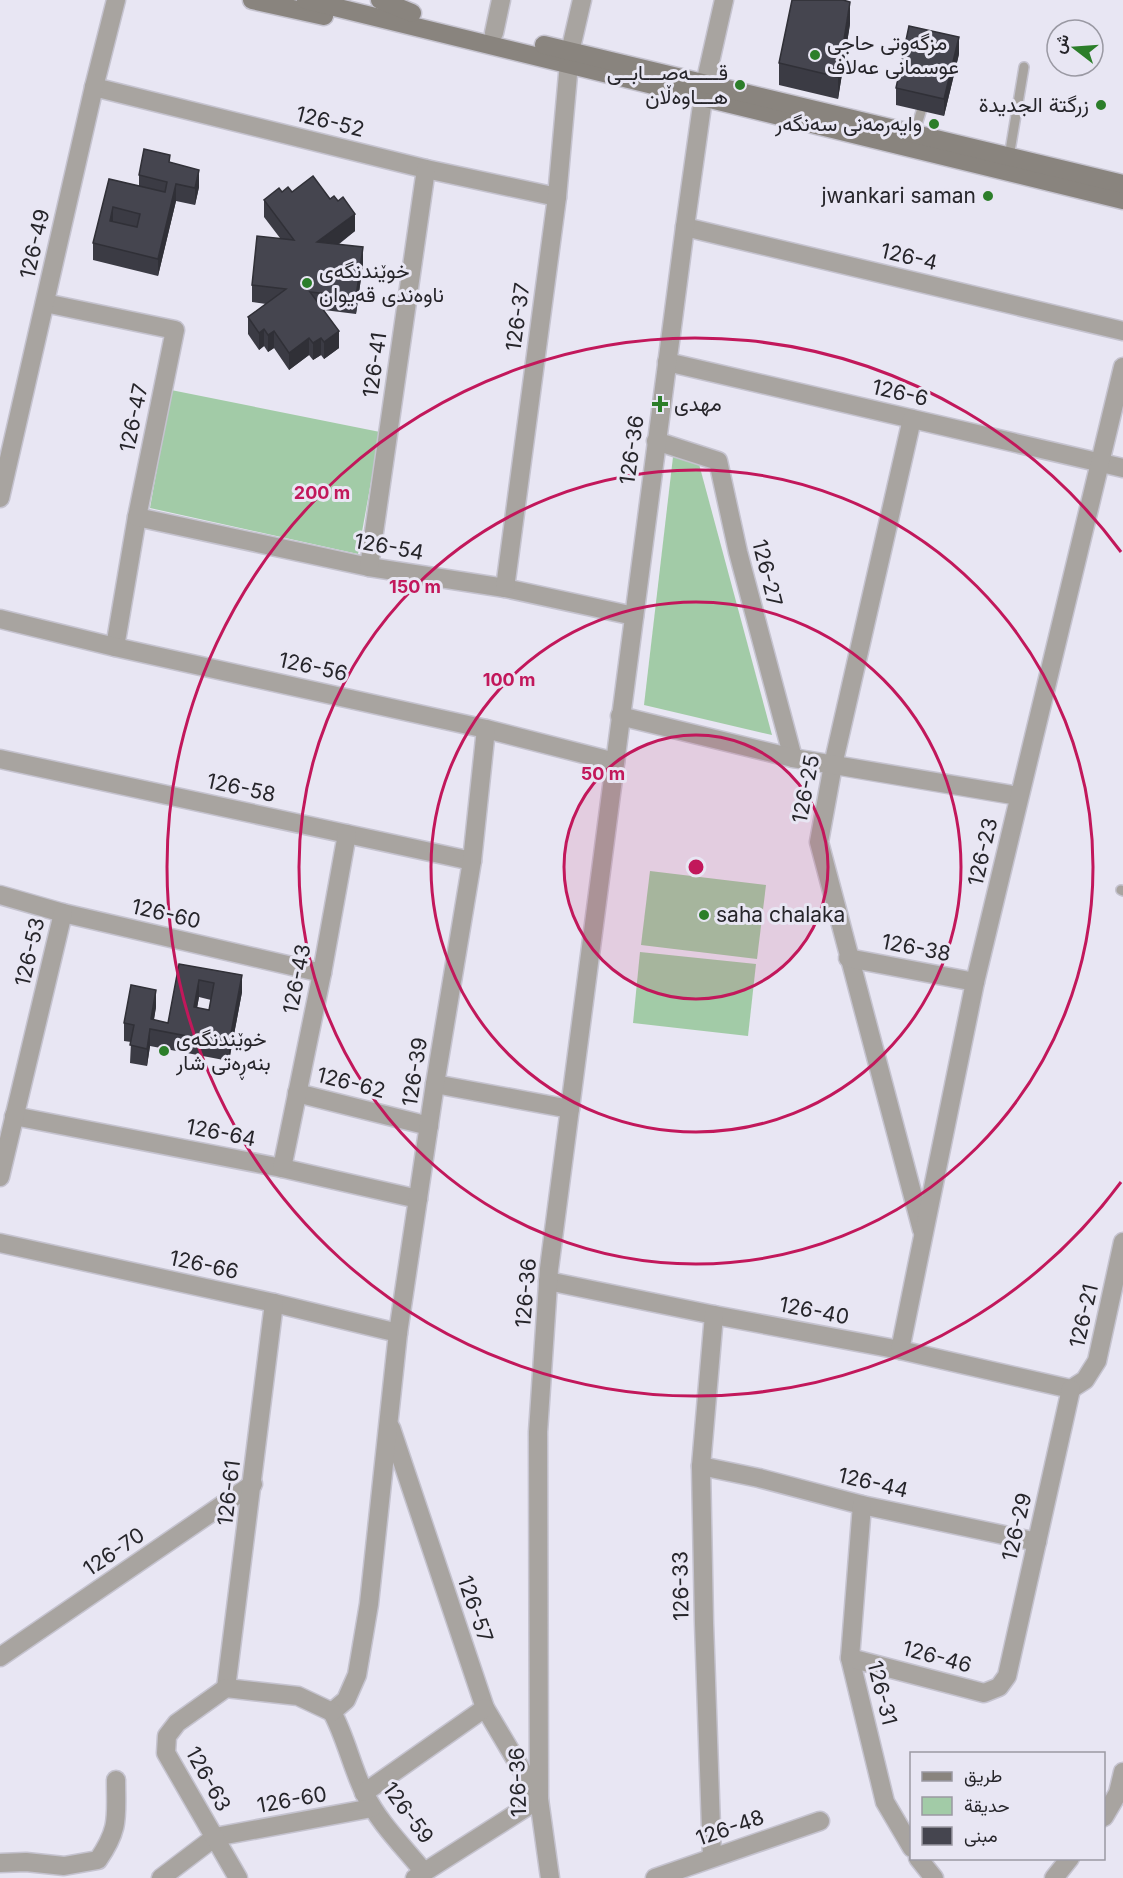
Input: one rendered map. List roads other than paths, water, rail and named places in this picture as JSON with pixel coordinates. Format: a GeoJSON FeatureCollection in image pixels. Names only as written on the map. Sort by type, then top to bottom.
{"type":"FeatureCollection","features":[{"type":"Feature","properties":{"kind":"main road"},"geometry":{"type":"LineString","coordinates":[[252,0],[334,18],[368,22],[411,19]]}},
{"type":"Feature","properties":{"kind":"main road"},"geometry":{"type":"LineString","coordinates":[[306,0],[494,33],[570,58]]}},
{"type":"Feature","properties":{"kind":"main road"},"geometry":{"type":"LineString","coordinates":[[354,0],[411,19],[704,91],[1123,200]]}},
{"type":"Feature","properties":{"kind":"main road"},"geometry":{"type":"LineString","coordinates":[[380,0],[411,19]]}},
{"type":"Feature","properties":{"kind":"main road"},"geometry":{"type":"LineString","coordinates":[[704,91],[914,134],[1123,184]]}},
{"type":"Feature","properties":{"kind":"street","name":"126-49"},"geometry":{"type":"LineString","coordinates":[[0,498],[116,0]]}},
{"type":"Feature","properties":{"kind":"street"},"geometry":{"type":"LineString","coordinates":[[494,33],[501,0]]}},
{"type":"Feature","properties":{"kind":"street","name":"126-37"},"geometry":{"type":"LineString","coordinates":[[505,588],[557,197],[570,58],[582,0]]}},
{"type":"Feature","properties":{"kind":"street","name":"126-36"},"geometry":{"type":"LineString","coordinates":[[550,1878],[539,1799],[538,1432],[548,1281],[685,226],[704,91],[724,0]]}},
{"type":"Feature","properties":{"kind":"street","name":"126-52"},"geometry":{"type":"LineString","coordinates":[[94,87],[426,169],[557,197]]}},
{"type":"Feature","properties":{"kind":"street","name":"126-41"},"geometry":{"type":"LineString","coordinates":[[369,567],[426,169]]}},
{"type":"Feature","properties":{"kind":"street","name":"126-4"},"geometry":{"type":"LineString","coordinates":[[685,226],[1123,331]]}},
{"type":"Feature","properties":{"kind":"street","name":"126-47"},"geometry":{"type":"LineString","coordinates":[[45,303],[175,330],[137,517],[116,647]]}},
{"type":"Feature","properties":{"kind":"street","name":"126-6"},"geometry":{"type":"LineString","coordinates":[[667,362],[1123,468]]}},
{"type":"Feature","properties":{"kind":"street","name":"126-23"},"geometry":{"type":"LineString","coordinates":[[900,1350],[975,982],[1123,367]]}},
{"type":"Feature","properties":{"kind":"street","name":"126-25"},"geometry":{"type":"LineString","coordinates":[[912,419],[833,765],[819,842],[848,958],[924,1234]]}},
{"type":"Feature","properties":{"kind":"street","name":"126-27"},"geometry":{"type":"LineString","coordinates":[[656,441],[718,461],[738,552],[793,758]]}},
{"type":"Feature","properties":{"kind":"street","name":"126-54"},"geometry":{"type":"LineString","coordinates":[[137,517],[369,567],[505,588],[634,616]]}},
{"type":"Feature","properties":{"kind":"street","name":"126-56"},"geometry":{"type":"LineString","coordinates":[[0,619],[486,729],[615,762]]}},
{"type":"Feature","properties":{"kind":"street"},"geometry":{"type":"LineString","coordinates":[[620,716],[793,758],[1019,796]]}},
{"type":"Feature","properties":{"kind":"street","name":"126-39"},"geometry":{"type":"LineString","coordinates":[[332,1712],[346,1700],[357,1675],[369,1604],[398,1333],[435,1084],[472,861],[486,729]]}},
{"type":"Feature","properties":{"kind":"street","name":"126-58"},"geometry":{"type":"LineString","coordinates":[[0,759],[472,861]]}},
{"type":"Feature","properties":{"kind":"street","name":"126-43"},"geometry":{"type":"LineString","coordinates":[[282,1168],[322,973],[347,834]]}},
{"type":"Feature","properties":{"kind":"street","name":"126-60"},"geometry":{"type":"LineString","coordinates":[[0,895],[63,913],[322,973]]}},
{"type":"Feature","properties":{"kind":"street","name":"126-53"},"geometry":{"type":"LineString","coordinates":[[0,1177],[63,913]]}},
{"type":"Feature","properties":{"kind":"street","name":"126-38"},"geometry":{"type":"LineString","coordinates":[[848,958],[975,982]]}},
{"type":"Feature","properties":{"kind":"street"},"geometry":{"type":"LineString","coordinates":[[435,1084],[570,1109]]}},
{"type":"Feature","properties":{"kind":"street","name":"126-62"},"geometry":{"type":"LineString","coordinates":[[297,1094],[429,1126]]}},
{"type":"Feature","properties":{"kind":"street","name":"126-64"},"geometry":{"type":"LineString","coordinates":[[14,1116],[282,1168],[418,1199]]}},
{"type":"Feature","properties":{"kind":"street","name":"126-21"},"geometry":{"type":"LineString","coordinates":[[1071,1389],[1085,1380],[1097,1361],[1123,1242]]}},
{"type":"Feature","properties":{"kind":"street","name":"126-66"},"geometry":{"type":"LineString","coordinates":[[0,1243],[398,1333]]}},
{"type":"Feature","properties":{"kind":"street","name":"126-40"},"geometry":{"type":"LineString","coordinates":[[548,1281],[900,1350],[1071,1389]]}},
{"type":"Feature","properties":{"kind":"street","name":"126-61"},"geometry":{"type":"LineString","coordinates":[[226,1688],[274,1304]]}},
{"type":"Feature","properties":{"kind":"street","name":"126-33"},"geometry":{"type":"LineString","coordinates":[[712,1857],[701,1466],[714,1315]]}},
{"type":"Feature","properties":{"kind":"street","name":"126-29"},"geometry":{"type":"LineString","coordinates":[[1007,1676],[1071,1389]]}},
{"type":"Feature","properties":{"kind":"street","name":"126-57"},"geometry":{"type":"LineString","coordinates":[[389,1423],[485,1708],[539,1799]]}},
{"type":"Feature","properties":{"kind":"street","name":"126-44"},"geometry":{"type":"LineString","coordinates":[[701,1466],[759,1478],[862,1505],[1037,1542]]}},
{"type":"Feature","properties":{"kind":"street","name":"126-70"},"geometry":{"type":"LineString","coordinates":[[0,1657],[253,1484]]}},
{"type":"Feature","properties":{"kind":"street","name":"126-31"},"geometry":{"type":"LineString","coordinates":[[862,1505],[850,1658],[885,1802],[910,1845]]}},
{"type":"Feature","properties":{"kind":"street","name":"126-46"},"geometry":{"type":"LineString","coordinates":[[850,1658],[984,1693],[999,1687],[1007,1676]]}},
{"type":"Feature","properties":{"kind":"street"},"geometry":{"type":"LineString","coordinates":[[226,1688],[298,1696],[332,1712]]}},
{"type":"Feature","properties":{"kind":"street","name":"126-63"},"geometry":{"type":"LineString","coordinates":[[226,1688],[177,1723],[167,1736],[166,1753],[238,1878]]}},
{"type":"Feature","properties":{"kind":"street"},"geometry":{"type":"LineString","coordinates":[[368,1800],[485,1708]]}},
{"type":"Feature","properties":{"kind":"street","name":"126-59"},"geometry":{"type":"LineString","coordinates":[[332,1712],[341,1728],[368,1800],[419,1875]]}},
{"type":"Feature","properties":{"kind":"street"},"geometry":{"type":"LineString","coordinates":[[1105,1815],[1118,1793],[1123,1772]]}},
{"type":"Feature","properties":{"kind":"street"},"geometry":{"type":"LineString","coordinates":[[0,1863],[26,1862],[64,1866],[98,1860],[109,1844],[116,1825],[116,1780]]}},
{"type":"Feature","properties":{"kind":"street"},"geometry":{"type":"LineString","coordinates":[[419,1875],[539,1799]]}},
{"type":"Feature","properties":{"kind":"street","name":"126-60"},"geometry":{"type":"LineString","coordinates":[[161,1878],[215,1837],[368,1800]]}},
{"type":"Feature","properties":{"kind":"street","name":"126-48"},"geometry":{"type":"LineString","coordinates":[[655,1878],[820,1821]]}},
{"type":"Feature","properties":{"kind":"street"},"geometry":{"type":"LineString","coordinates":[[920,1860],[934,1878]]}},
{"type":"Feature","properties":{"kind":"street"},"geometry":{"type":"LineString","coordinates":[[1054,1878],[1068,1860]]}},
{"type":"Feature","properties":{"kind":"lane"},"geometry":{"type":"LineString","coordinates":[[1009,157],[1024,67]]}},
{"type":"Feature","properties":{"kind":"lane"},"geometry":{"type":"LineString","coordinates":[[914,134],[927,91]]}},
{"type":"Feature","properties":{"kind":"place","name":"مزگەوتی حاجی عوسمانی عەلاف"},"geometry":{"type":"Point","coordinates":[815,55]}},
{"type":"Feature","properties":{"kind":"place","name":"قـــــەصـــابــی هـــاوەڵان"},"geometry":{"type":"Point","coordinates":[740,85]}},
{"type":"Feature","properties":{"kind":"place","name":"زرگتة الجديدة"},"geometry":{"type":"Point","coordinates":[1101,105]}},
{"type":"Feature","properties":{"kind":"place","name":"وایەرمەنی سەنگەر"},"geometry":{"type":"Point","coordinates":[934,124]}},
{"type":"Feature","properties":{"kind":"place","name":"jwankari saman"},"geometry":{"type":"Point","coordinates":[988,196]}},
{"type":"Feature","properties":{"kind":"place","name":"خوێندنگەی ناوەندی قەیوان"},"geometry":{"type":"Point","coordinates":[307,283]}},
{"type":"Feature","properties":{"kind":"place","name":"مهدی"},"geometry":{"type":"Point","coordinates":[660,404]}},
{"type":"Feature","properties":{"kind":"place","name":"saha chalaka"},"geometry":{"type":"Point","coordinates":[704,915]}},
{"type":"Feature","properties":{"kind":"place","name":"خوێندنگەی بنەڕەتی شار"},"geometry":{"type":"Point","coordinates":[164,1051]}}]}
